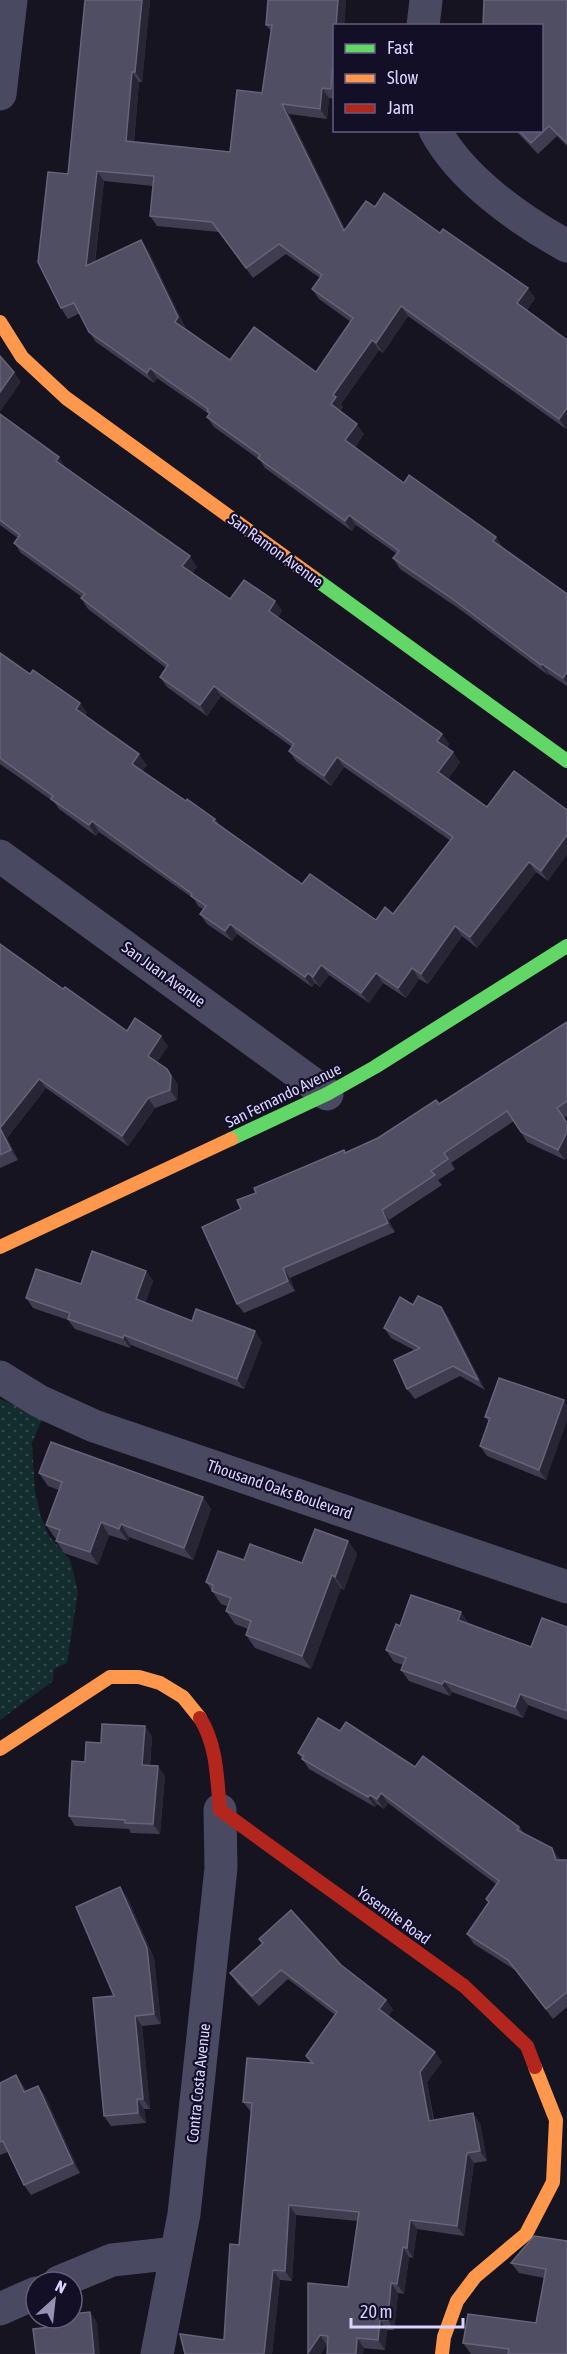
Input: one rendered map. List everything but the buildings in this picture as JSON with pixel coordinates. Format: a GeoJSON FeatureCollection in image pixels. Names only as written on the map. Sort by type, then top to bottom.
{"type":"FeatureCollection","features":[{"type":"Feature","properties":{"kind":"street"},"geometry":{"type":"LineString","coordinates":[[0,94],[10,0]]}},
{"type":"Feature","properties":{"kind":"street"},"geometry":{"type":"LineString","coordinates":[[423,24],[426,0]]}},
{"type":"Feature","properties":{"kind":"street"},"geometry":{"type":"LineString","coordinates":[[436,132],[458,164],[494,197],[567,246]]}},
{"type":"Feature","properties":{"kind":"street","name":"San Ramon Avenue"},"geometry":{"type":"LineString","coordinates":[[0,322],[22,357],[66,398],[567,761]]}},
{"type":"Feature","properties":{"kind":"street","name":"San Juan Avenue"},"geometry":{"type":"LineString","coordinates":[[0,856],[327,1094]]}},
{"type":"Feature","properties":{"kind":"street","name":"San Fernando Avenue"},"geometry":{"type":"LineString","coordinates":[[0,1247],[327,1094],[375,1067],[567,946]]}},
{"type":"Feature","properties":{"kind":"street","name":"Thousand Oaks Boulevard"},"geometry":{"type":"LineString","coordinates":[[0,1377],[39,1401],[94,1426],[567,1587]]}},
{"type":"Feature","properties":{"kind":"street"},"geometry":{"type":"LineString","coordinates":[[0,1749],[110,1677],[130,1674],[153,1679],[183,1694],[206,1722],[220,1810]]}},
{"type":"Feature","properties":{"kind":"street","name":"Contra Costa Avenue"},"geometry":{"type":"LineString","coordinates":[[157,2354],[184,2214],[221,1868],[220,1810]]}},
{"type":"Feature","properties":{"kind":"street","name":"Yosemite Road"},"geometry":{"type":"LineString","coordinates":[[220,1810],[464,1986],[527,2046],[555,2120],[553,2182],[526,2234],[475,2277],[457,2301],[444,2337],[442,2354]]}},
{"type":"Feature","properties":{"kind":"street"},"geometry":{"type":"LineString","coordinates":[[84,2272],[112,2260],[176,2253]]}},
{"type":"Feature","properties":{"kind":"street"},"geometry":{"type":"LineString","coordinates":[[0,2309],[24,2298]]}},
{"type":"Feature","properties":{"kind":"green space"},"geometry":{"type":"Polygon","coordinates":[[[0,1399],[43,1417],[32,1443],[35,1491],[41,1517],[49,1536],[70,1560],[78,1591],[67,1663],[54,1669],[53,1681],[0,1720],[0,1399]]]}},
{"type":"Feature","properties":{"kind":"traffic: fast"},"geometry":{"type":"LineString","coordinates":[[314,578],[567,761]]}},
{"type":"Feature","properties":{"kind":"traffic: fast"},"geometry":{"type":"LineString","coordinates":[[231,1139],[327,1094],[375,1067],[567,946]]}},
{"type":"Feature","properties":{"kind":"traffic: slow"},"geometry":{"type":"LineString","coordinates":[[0,322],[22,357],[66,398],[314,578]]}},
{"type":"Feature","properties":{"kind":"traffic: slow"},"geometry":{"type":"LineString","coordinates":[[0,1247],[231,1139]]}},
{"type":"Feature","properties":{"kind":"traffic: slow"},"geometry":{"type":"LineString","coordinates":[[0,1749],[110,1677],[139,1677],[160,1683],[183,1697],[200,1718]]}},
{"type":"Feature","properties":{"kind":"traffic: slow"},"geometry":{"type":"LineString","coordinates":[[442,2354],[444,2337],[457,2301],[475,2277],[526,2234],[553,2182],[556,2120],[535,2067]]}},
{"type":"Feature","properties":{"kind":"traffic: jam"},"geometry":{"type":"LineString","coordinates":[[200,1718],[206,1728],[213,1751],[220,1810],[464,1986],[527,2046],[535,2067]]}}]}
